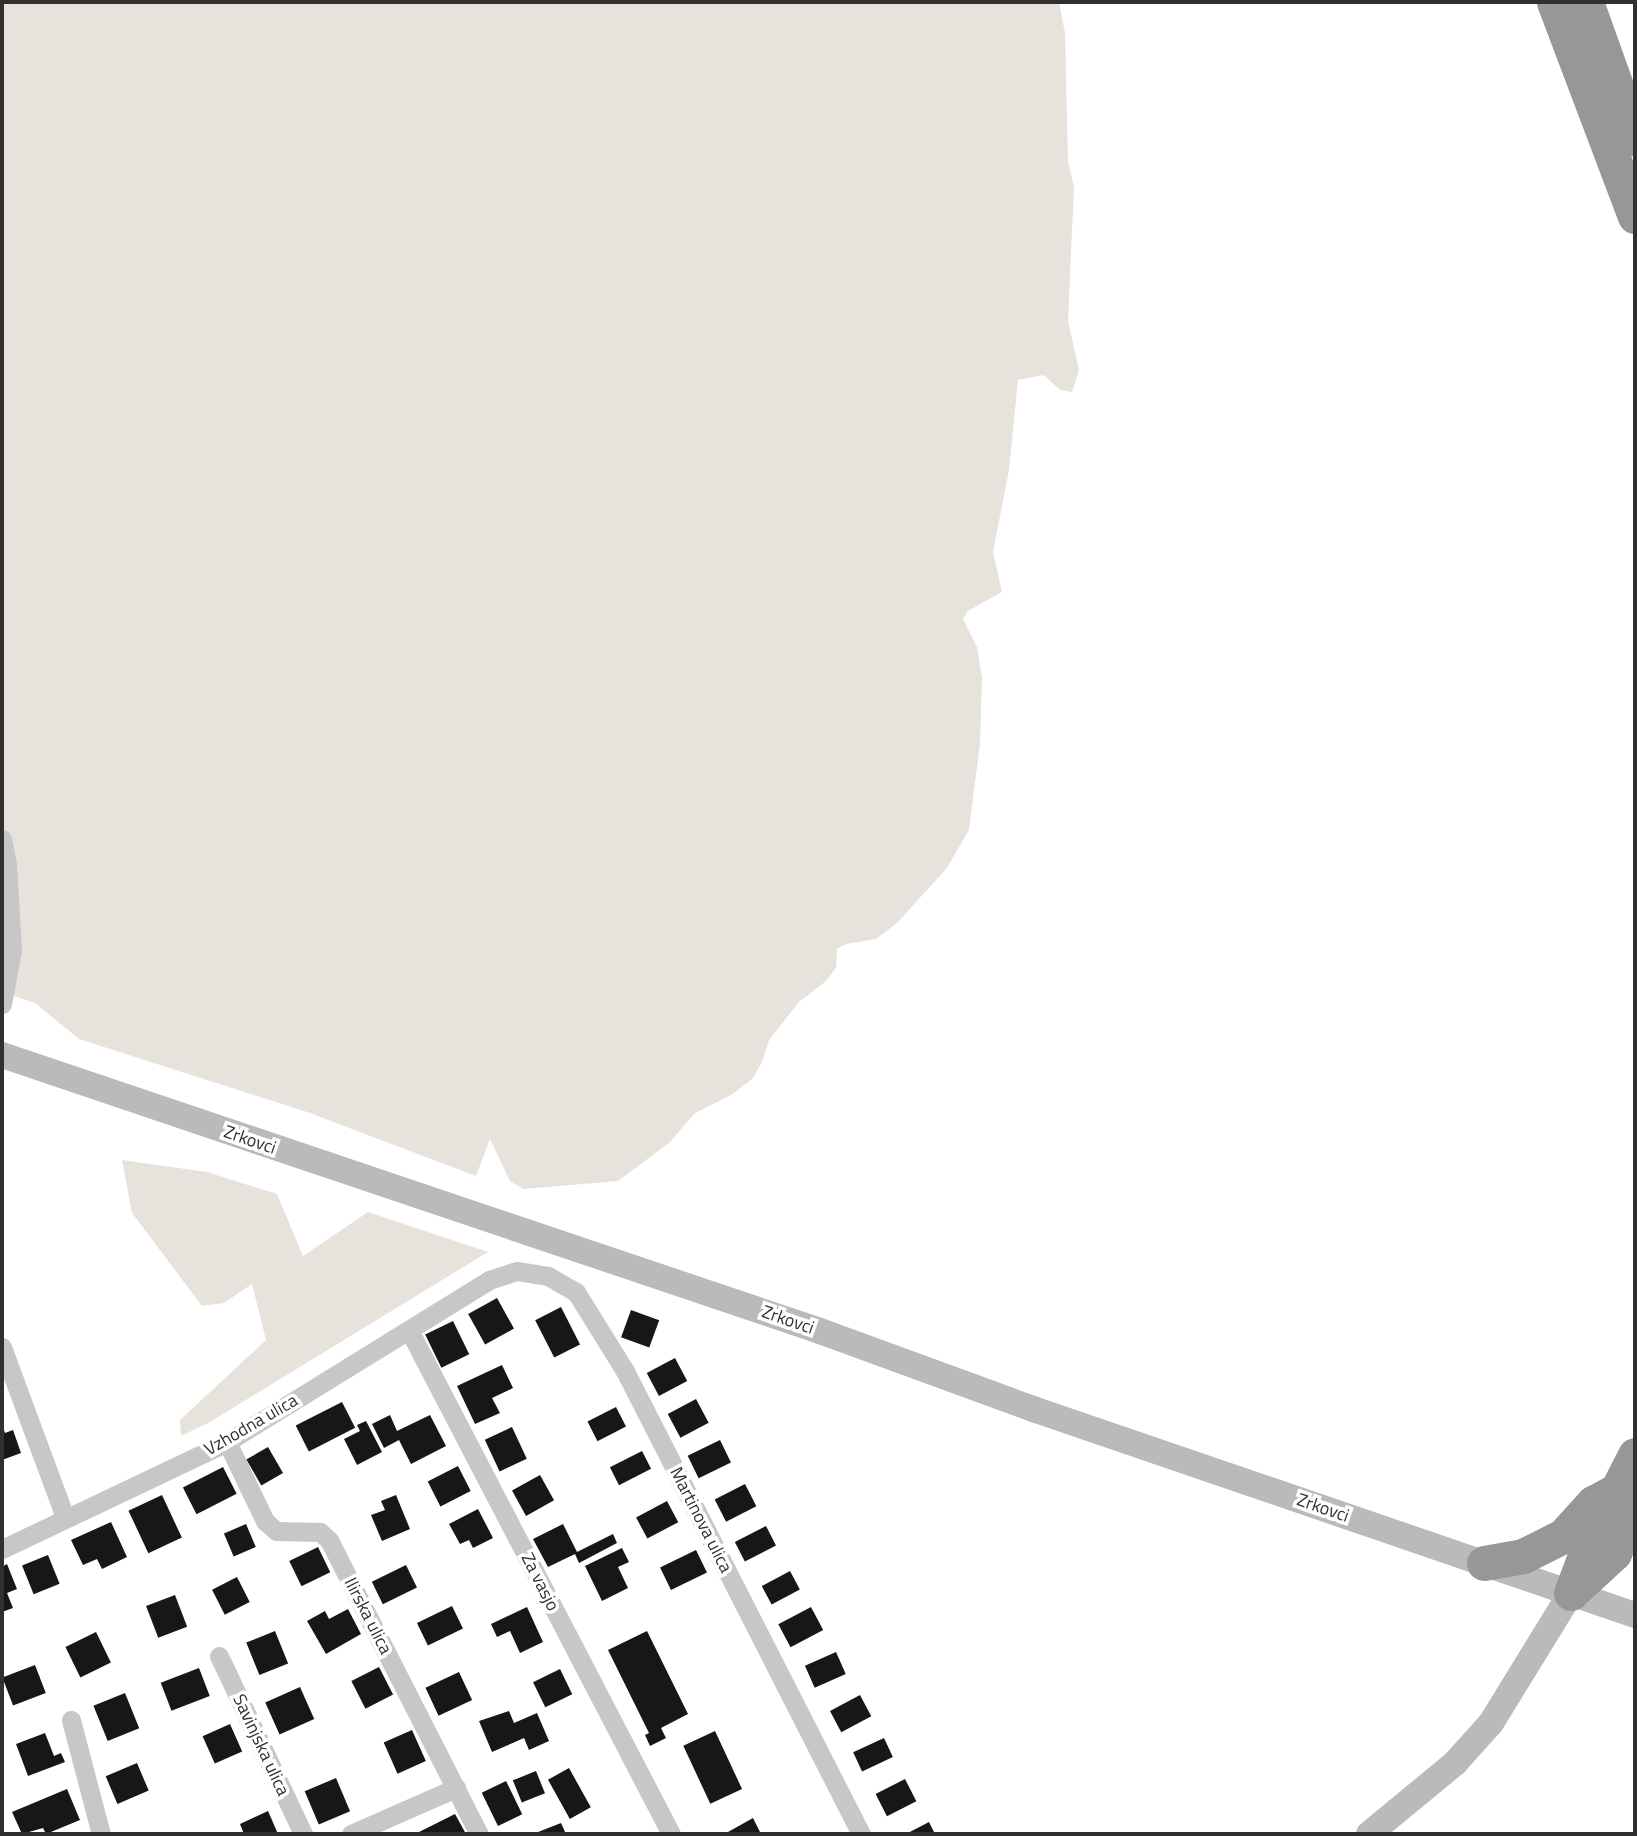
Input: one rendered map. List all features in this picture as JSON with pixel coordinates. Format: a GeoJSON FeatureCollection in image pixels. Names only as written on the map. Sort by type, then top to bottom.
{"type":"FeatureCollection","features":[{"type":"Feature","properties":{"kind":"highway"},"geometry":{"type":"LineString","coordinates":[[1555,2],[1635,216]]}},
{"type":"Feature","properties":{"kind":"highway"},"geometry":{"type":"LineString","coordinates":[[1586,2],[1635,139]]}},
{"type":"Feature","properties":{"kind":"highway"},"geometry":{"type":"LineString","coordinates":[[1571,1593],[1589,1545],[1626,1495],[1635,1455]]}},
{"type":"Feature","properties":{"kind":"highway"},"geometry":{"type":"LineString","coordinates":[[1484,1563],[1523,1556],[1563,1536],[1593,1503],[1626,1495]]}},
{"type":"Feature","properties":{"kind":"street"},"geometry":{"type":"LineString","coordinates":[[2,839],[7,865],[12,950],[2,1004]]}},
{"type":"Feature","properties":{"kind":"street","name":"Zrkovci"},"geometry":{"type":"LineString","coordinates":[[2,1055],[820,1331],[1036,1410],[1635,1615]]}},
{"type":"Feature","properties":{"kind":"street","name":"Martinova ulica"},"geometry":{"type":"LineString","coordinates":[[489,1280],[517,1271],[548,1276],[576,1292],[592,1314],[625,1371],[861,1834]]}},
{"type":"Feature","properties":{"kind":"street","name":"Vzhodna ulica"},"geometry":{"type":"LineString","coordinates":[[2,1549],[227,1442],[489,1280]]}},
{"type":"Feature","properties":{"kind":"street","name":"Za vasjo"},"geometry":{"type":"LineString","coordinates":[[409,1330],[670,1834]]}},
{"type":"Feature","properties":{"kind":"street"},"geometry":{"type":"LineString","coordinates":[[2,1347],[21,1391],[65,1517]]}},
{"type":"Feature","properties":{"kind":"street","name":"Ilirska ulica"},"geometry":{"type":"LineString","coordinates":[[227,1442],[265,1521],[276,1531],[320,1532],[329,1540],[479,1834]]}},
{"type":"Feature","properties":{"kind":"street"},"geometry":{"type":"LineString","coordinates":[[1369,1834],[1455,1763],[1485,1730],[1571,1593]]}},
{"type":"Feature","properties":{"kind":"street","name":"Savinjska ulica"},"geometry":{"type":"LineString","coordinates":[[219,1656],[303,1834]]}},
{"type":"Feature","properties":{"kind":"street"},"geometry":{"type":"LineString","coordinates":[[71,1720],[101,1834]]}},
{"type":"Feature","properties":{"kind":"street"},"geometry":{"type":"LineString","coordinates":[[351,1834],[456,1788]]}},
{"type":"Feature","properties":{"kind":"shaded area"},"geometry":{"type":"Polygon","coordinates":[[[2,2],[1059,2],[1065,33],[1068,161],[1074,187],[1068,321],[1079,370],[1072,392],[1060,390],[1044,375],[1018,380],[1009,470],[993,552],[1002,592],[968,611],[963,619],[977,647],[982,678],[980,744],[969,830],[947,868],[897,923],[876,939],[846,944],[837,949],[836,968],[826,981],[799,1002],[769,1040],[753,1078],[733,1094],[695,1113],[669,1143],[618,1181],[523,1189],[510,1181],[490,1139],[476,1176],[307,1112],[79,1039],[35,1003],[2,992],[2,2]]]}},
{"type":"Feature","properties":{"kind":"shaded area"},"geometry":{"type":"Polygon","coordinates":[[[122,1160],[207,1172],[277,1194],[303,1256],[368,1212],[488,1252],[210,1422],[181,1436],[180,1420],[266,1340],[252,1284],[224,1303],[202,1306],[132,1213],[122,1160]]]}},
{"type":"Feature","properties":{"kind":"building"},"geometry":{"type":"Polygon","coordinates":[[[497,1298],[514,1329],[485,1345],[468,1314],[497,1298]]]}},
{"type":"Feature","properties":{"kind":"building"},"geometry":{"type":"Polygon","coordinates":[[[561,1307],[580,1344],[554,1358],[535,1320],[561,1307]]]}},
{"type":"Feature","properties":{"kind":"building"},"geometry":{"type":"Polygon","coordinates":[[[631,1310],[659,1320],[649,1348],[621,1337],[631,1310]]]}},
{"type":"Feature","properties":{"kind":"building"},"geometry":{"type":"Polygon","coordinates":[[[453,1321],[469,1354],[441,1368],[425,1335],[453,1321]]]}},
{"type":"Feature","properties":{"kind":"building"},"geometry":{"type":"Polygon","coordinates":[[[675,1358],[687,1381],[659,1396],[647,1373],[675,1358]]]}},
{"type":"Feature","properties":{"kind":"building"},"geometry":{"type":"Polygon","coordinates":[[[502,1365],[513,1388],[492,1398],[500,1413],[475,1424],[457,1386],[502,1365]]]}},
{"type":"Feature","properties":{"kind":"building"},"geometry":{"type":"Polygon","coordinates":[[[696,1399],[709,1423],[680,1438],[668,1414],[696,1399]]]}},
{"type":"Feature","properties":{"kind":"building"},"geometry":{"type":"Polygon","coordinates":[[[342,1402],[355,1428],[309,1451],[296,1426],[342,1402]]]}},
{"type":"Feature","properties":{"kind":"building"},"geometry":{"type":"Polygon","coordinates":[[[616,1407],[626,1427],[597,1441],[587,1422],[616,1407]]]}},
{"type":"Feature","properties":{"kind":"building"},"geometry":{"type":"Polygon","coordinates":[[[390,1415],[397,1431],[430,1415],[446,1446],[411,1464],[399,1440],[384,1448],[372,1424],[390,1415]]]}},
{"type":"Feature","properties":{"kind":"building"},"geometry":{"type":"Polygon","coordinates":[[[366,1421],[382,1452],[357,1465],[344,1439],[360,1431],[357,1425],[366,1421]]]}},
{"type":"Feature","properties":{"kind":"building"},"geometry":{"type":"Polygon","coordinates":[[[2,1424],[5,1433],[13,1430],[21,1453],[2,1460],[2,1424]]]}},
{"type":"Feature","properties":{"kind":"building"},"geometry":{"type":"Polygon","coordinates":[[[512,1427],[527,1459],[500,1471],[485,1440],[512,1427]]]}},
{"type":"Feature","properties":{"kind":"building"},"geometry":{"type":"Polygon","coordinates":[[[720,1440],[731,1462],[699,1478],[688,1456],[720,1440]]]}},
{"type":"Feature","properties":{"kind":"building"},"geometry":{"type":"Polygon","coordinates":[[[268,1447],[283,1473],[261,1485],[246,1460],[268,1447]]]}},
{"type":"Feature","properties":{"kind":"building"},"geometry":{"type":"Polygon","coordinates":[[[642,1451],[651,1469],[619,1485],[610,1467],[642,1451]]]}},
{"type":"Feature","properties":{"kind":"building"},"geometry":{"type":"Polygon","coordinates":[[[458,1466],[471,1491],[440,1506],[428,1481],[458,1466]]]}},
{"type":"Feature","properties":{"kind":"building"},"geometry":{"type":"Polygon","coordinates":[[[223,1467],[237,1494],[197,1514],[183,1487],[223,1467]]]}},
{"type":"Feature","properties":{"kind":"building"},"geometry":{"type":"Polygon","coordinates":[[[540,1475],[554,1500],[526,1516],[512,1491],[540,1475]]]}},
{"type":"Feature","properties":{"kind":"building"},"geometry":{"type":"Polygon","coordinates":[[[745,1484],[756,1506],[726,1522],[715,1499],[745,1484]]]}},
{"type":"Feature","properties":{"kind":"building"},"geometry":{"type":"Polygon","coordinates":[[[162,1495],[182,1538],[148,1553],[128,1511],[162,1495]]]}},
{"type":"Feature","properties":{"kind":"building"},"geometry":{"type":"Polygon","coordinates":[[[396,1495],[410,1529],[382,1541],[371,1515],[385,1510],[381,1501],[396,1495]]]}},
{"type":"Feature","properties":{"kind":"building"},"geometry":{"type":"Polygon","coordinates":[[[667,1501],[678,1522],[647,1539],[636,1517],[667,1501]]]}},
{"type":"Feature","properties":{"kind":"building"},"geometry":{"type":"Polygon","coordinates":[[[478,1509],[493,1538],[473,1548],[469,1540],[460,1544],[449,1524],[478,1509]]]}},
{"type":"Feature","properties":{"kind":"building"},"geometry":{"type":"Polygon","coordinates":[[[111,1522],[127,1557],[102,1569],[97,1559],[83,1565],[71,1540],[111,1522]]]}},
{"type":"Feature","properties":{"kind":"building"},"geometry":{"type":"Polygon","coordinates":[[[246,1524],[256,1547],[234,1556],[224,1533],[246,1524]]]}},
{"type":"Feature","properties":{"kind":"building"},"geometry":{"type":"Polygon","coordinates":[[[563,1524],[577,1552],[613,1534],[617,1543],[579,1563],[575,1554],[548,1567],[533,1539],[563,1524]]]}},
{"type":"Feature","properties":{"kind":"building"},"geometry":{"type":"Polygon","coordinates":[[[766,1526],[776,1546],[745,1561],[735,1542],[766,1526]]]}},
{"type":"Feature","properties":{"kind":"building"},"geometry":{"type":"Polygon","coordinates":[[[318,1547],[330,1572],[302,1586],[289,1561],[318,1547]]]}},
{"type":"Feature","properties":{"kind":"building"},"geometry":{"type":"Polygon","coordinates":[[[622,1548],[629,1562],[618,1567],[628,1588],[602,1601],[585,1566],[622,1548]]]}},
{"type":"Feature","properties":{"kind":"building"},"geometry":{"type":"Polygon","coordinates":[[[696,1550],[707,1572],[671,1590],[660,1568],[696,1550]]]}},
{"type":"Feature","properties":{"kind":"building"},"geometry":{"type":"Polygon","coordinates":[[[48,1555],[60,1584],[34,1594],[22,1565],[48,1555]]]}},
{"type":"Feature","properties":{"kind":"building"},"geometry":{"type":"Polygon","coordinates":[[[7,1564],[17,1589],[7,1593],[13,1608],[2,1612],[2,1567],[7,1564]]]}},
{"type":"Feature","properties":{"kind":"building"},"geometry":{"type":"Polygon","coordinates":[[[406,1565],[417,1587],[383,1604],[372,1582],[406,1565]]]}},
{"type":"Feature","properties":{"kind":"building"},"geometry":{"type":"Polygon","coordinates":[[[790,1571],[800,1590],[772,1605],[762,1586],[790,1571]]]}},
{"type":"Feature","properties":{"kind":"building"},"geometry":{"type":"Polygon","coordinates":[[[237,1577],[250,1602],[225,1615],[212,1590],[237,1577]]]}},
{"type":"Feature","properties":{"kind":"building"},"geometry":{"type":"Polygon","coordinates":[[[175,1595],[187,1627],[158,1638],[146,1606],[175,1595]]]}},
{"type":"Feature","properties":{"kind":"building"},"geometry":{"type":"Polygon","coordinates":[[[452,1606],[463,1628],[428,1646],[417,1623],[452,1606]]]}},
{"type":"Feature","properties":{"kind":"building"},"geometry":{"type":"Polygon","coordinates":[[[527,1607],[543,1642],[520,1653],[510,1631],[497,1637],[491,1624],[527,1607]]]}},
{"type":"Feature","properties":{"kind":"building"},"geometry":{"type":"Polygon","coordinates":[[[811,1607],[823,1630],[791,1647],[778,1624],[811,1607]]]}},
{"type":"Feature","properties":{"kind":"building"},"geometry":{"type":"Polygon","coordinates":[[[348,1609],[361,1634],[326,1654],[307,1621],[325,1611],[329,1619],[348,1609]]]}},
{"type":"Feature","properties":{"kind":"building"},"geometry":{"type":"Polygon","coordinates":[[[275,1631],[288,1663],[259,1675],[246,1643],[275,1631]]]}},
{"type":"Feature","properties":{"kind":"building"},"geometry":{"type":"Polygon","coordinates":[[[647,1631],[688,1714],[661,1728],[666,1738],[650,1746],[645,1735],[649,1733],[608,1650],[647,1631]]]}},
{"type":"Feature","properties":{"kind":"building"},"geometry":{"type":"Polygon","coordinates":[[[96,1632],[111,1663],[80,1677],[65,1647],[96,1632]]]}},
{"type":"Feature","properties":{"kind":"building"},"geometry":{"type":"Polygon","coordinates":[[[836,1652],[846,1674],[815,1688],[805,1666],[836,1652]]]}},
{"type":"Feature","properties":{"kind":"building"},"geometry":{"type":"Polygon","coordinates":[[[35,1665],[46,1693],[13,1706],[2,1678],[35,1665]]]}},
{"type":"Feature","properties":{"kind":"building"},"geometry":{"type":"Polygon","coordinates":[[[379,1667],[393,1695],[365,1709],[351,1681],[379,1667]]]}},
{"type":"Feature","properties":{"kind":"building"},"geometry":{"type":"Polygon","coordinates":[[[199,1668],[210,1696],[171,1711],[161,1683],[199,1668]]]}},
{"type":"Feature","properties":{"kind":"building"},"geometry":{"type":"Polygon","coordinates":[[[560,1669],[572,1694],[545,1707],[533,1682],[560,1669]]]}},
{"type":"Feature","properties":{"kind":"building"},"geometry":{"type":"Polygon","coordinates":[[[459,1672],[472,1700],[439,1716],[425,1688],[459,1672]]]}},
{"type":"Feature","properties":{"kind":"building"},"geometry":{"type":"Polygon","coordinates":[[[300,1687],[314,1719],[280,1734],[265,1702],[300,1687]]]}},
{"type":"Feature","properties":{"kind":"building"},"geometry":{"type":"Polygon","coordinates":[[[125,1693],[139,1728],[108,1741],[93,1706],[125,1693]]]}},
{"type":"Feature","properties":{"kind":"building"},"geometry":{"type":"Polygon","coordinates":[[[860,1695],[871,1716],[841,1732],[830,1711],[860,1695]]]}},
{"type":"Feature","properties":{"kind":"building"},"geometry":{"type":"Polygon","coordinates":[[[509,1711],[514,1723],[537,1713],[549,1741],[529,1750],[524,1738],[492,1752],[479,1721],[509,1711]]]}},
{"type":"Feature","properties":{"kind":"building"},"geometry":{"type":"Polygon","coordinates":[[[230,1724],[242,1751],[215,1764],[203,1736],[230,1724]]]}},
{"type":"Feature","properties":{"kind":"building"},"geometry":{"type":"Polygon","coordinates":[[[412,1730],[426,1761],[398,1774],[384,1743],[412,1730]]]}},
{"type":"Feature","properties":{"kind":"building"},"geometry":{"type":"Polygon","coordinates":[[[715,1731],[742,1789],[710,1804],[683,1746],[715,1731]]]}},
{"type":"Feature","properties":{"kind":"building"},"geometry":{"type":"Polygon","coordinates":[[[45,1733],[54,1756],[61,1753],[65,1762],[28,1776],[16,1744],[45,1733]]]}},
{"type":"Feature","properties":{"kind":"building"},"geometry":{"type":"Polygon","coordinates":[[[884,1738],[893,1757],[862,1771],[853,1752],[884,1738]]]}},
{"type":"Feature","properties":{"kind":"building"},"geometry":{"type":"Polygon","coordinates":[[[137,1763],[149,1791],[117,1804],[106,1776],[137,1763]]]}},
{"type":"Feature","properties":{"kind":"building"},"geometry":{"type":"Polygon","coordinates":[[[569,1768],[591,1807],[570,1819],[548,1780],[569,1768]]]}},
{"type":"Feature","properties":{"kind":"building"},"geometry":{"type":"Polygon","coordinates":[[[536,1771],[545,1793],[522,1803],[513,1780],[536,1771]]]}},
{"type":"Feature","properties":{"kind":"building"},"geometry":{"type":"Polygon","coordinates":[[[336,1778],[350,1811],[319,1824],[305,1791],[336,1778]]]}},
{"type":"Feature","properties":{"kind":"building"},"geometry":{"type":"Polygon","coordinates":[[[905,1779],[916,1801],[887,1816],[876,1794],[905,1779]]]}},
{"type":"Feature","properties":{"kind":"building"},"geometry":{"type":"Polygon","coordinates":[[[506,1781],[522,1814],[498,1826],[482,1793],[506,1781]]]}},
{"type":"Feature","properties":{"kind":"building"},"geometry":{"type":"Polygon","coordinates":[[[67,1789],[80,1820],[46,1834],[43,1828],[22,1834],[12,1812],[67,1789]]]}},
{"type":"Feature","properties":{"kind":"building"},"geometry":{"type":"Polygon","coordinates":[[[268,1811],[278,1834],[244,1834],[240,1824],[268,1811]]]}},
{"type":"Feature","properties":{"kind":"building"},"geometry":{"type":"Polygon","coordinates":[[[455,1814],[466,1834],[420,1834],[419,1832],[455,1814]]]}},
{"type":"Feature","properties":{"kind":"building"},"geometry":{"type":"Polygon","coordinates":[[[753,1818],[761,1834],[729,1834],[728,1832],[753,1818]]]}},
{"type":"Feature","properties":{"kind":"building"},"geometry":{"type":"Polygon","coordinates":[[[929,1822],[935,1834],[906,1834],[929,1822]]]}},
{"type":"Feature","properties":{"kind":"building"},"geometry":{"type":"Polygon","coordinates":[[[561,1823],[566,1834],[533,1834],[561,1823]]]}}]}
